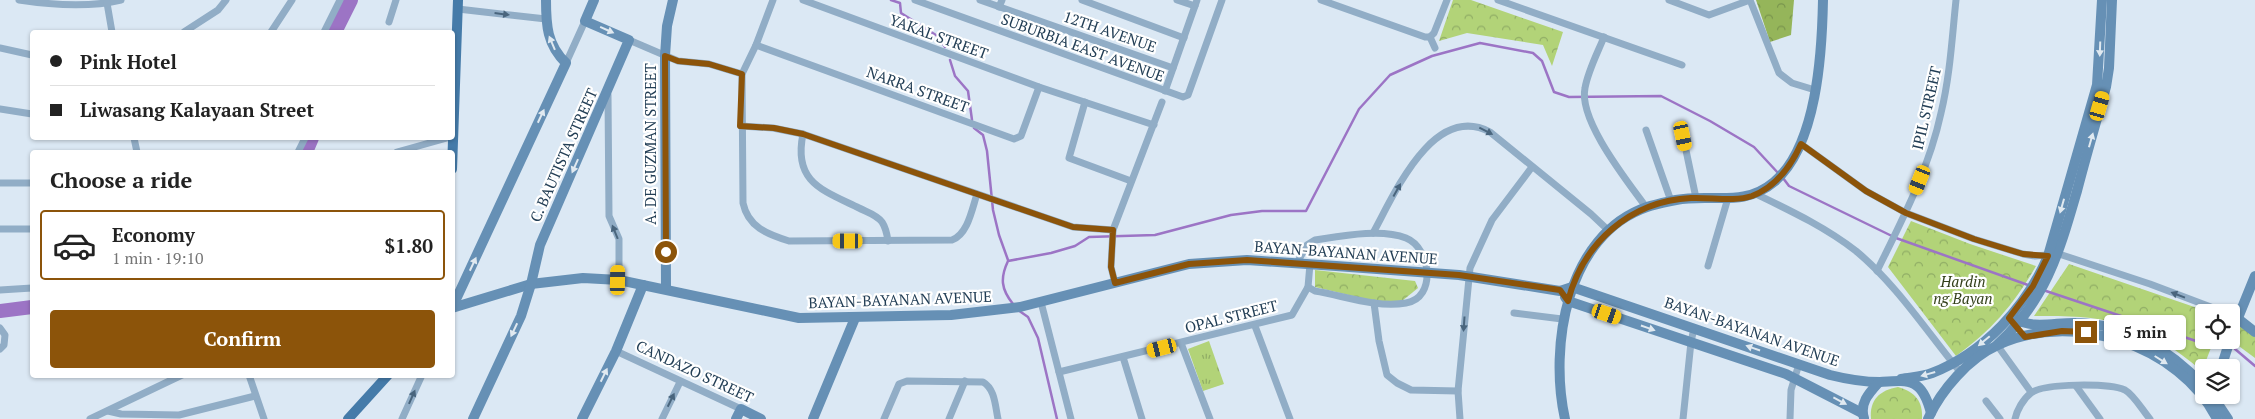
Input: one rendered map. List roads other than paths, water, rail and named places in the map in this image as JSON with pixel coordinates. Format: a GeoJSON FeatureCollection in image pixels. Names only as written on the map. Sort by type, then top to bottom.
{"type":"FeatureCollection","features":[{"type":"Feature","properties":{"kind":"main road"},"geometry":{"type":"LineString","coordinates":[[455,61],[458,5]]}},
{"type":"Feature","properties":{"kind":"main road"},"geometry":{"type":"LineString","coordinates":[[348,419],[385,378]]}},
{"type":"Feature","properties":{"kind":"street"},"geometry":{"type":"LineString","coordinates":[[19,0],[56,4],[107,3],[121,0]]}},
{"type":"Feature","properties":{"kind":"street"},"geometry":{"type":"LineString","coordinates":[[187,30],[218,10],[226,0]]}},
{"type":"Feature","properties":{"kind":"street"},"geometry":{"type":"LineString","coordinates":[[272,30],[292,0]]}},
{"type":"Feature","properties":{"kind":"street"},"geometry":{"type":"LineString","coordinates":[[325,30],[340,0]]}},
{"type":"Feature","properties":{"kind":"street"},"geometry":{"type":"LineString","coordinates":[[389,22],[396,0]]}},
{"type":"Feature","properties":{"kind":"street"},"geometry":{"type":"LineString","coordinates":[[546,0],[546,19],[552,44],[566,63]]}},
{"type":"Feature","properties":{"kind":"street"},"geometry":{"type":"LineString","coordinates":[[455,302],[594,0]]}},
{"type":"Feature","properties":{"kind":"street","name":"A. DE GUZMAN STREET"},"geometry":{"type":"LineString","coordinates":[[666,289],[665,56],[667,26],[673,0]]}},
{"type":"Feature","properties":{"kind":"street"},"geometry":{"type":"LineString","coordinates":[[773,0],[756,45],[742,74],[740,126],[743,203],[745,212],[754,225],[766,234],[789,241],[952,240],[959,237],[964,231],[978,194]]}},
{"type":"Feature","properties":{"kind":"street","name":"YAKAL STREET"},"geometry":{"type":"LineString","coordinates":[[803,0],[1039,88],[1154,125]]}},
{"type":"Feature","properties":{"kind":"street","name":"SUBURBIA EAST AVENUE"},"geometry":{"type":"LineString","coordinates":[[915,0],[1186,97],[1222,0]]}},
{"type":"Feature","properties":{"kind":"street","name":"12TH AVENUE"},"geometry":{"type":"LineString","coordinates":[[980,0],[1001,4],[1173,68]]}},
{"type":"Feature","properties":{"kind":"street"},"geometry":{"type":"LineString","coordinates":[[1082,0],[1184,38]]}},
{"type":"Feature","properties":{"kind":"street"},"geometry":{"type":"LineString","coordinates":[[1165,91],[1196,3],[1177,0]]}},
{"type":"Feature","properties":{"kind":"street"},"geometry":{"type":"LineString","coordinates":[[1320,0],[1425,37],[1430,37],[1434,33],[1447,0]]}},
{"type":"Feature","properties":{"kind":"street"},"geometry":{"type":"LineString","coordinates":[[1498,0],[1510,2],[1682,65]]}},
{"type":"Feature","properties":{"kind":"street"},"geometry":{"type":"LineString","coordinates":[[1674,1],[1709,15],[1750,0],[1781,76],[1792,83],[1815,90]]}},
{"type":"Feature","properties":{"kind":"street"},"geometry":{"type":"LineString","coordinates":[[1565,419],[1560,386],[1562,318],[1572,287],[1595,246],[1609,231],[1646,207],[1696,198],[1747,197],[1756,194],[1782,174],[1801,144],[1815,90],[1820,67],[1823,0]]}},
{"type":"Feature","properties":{"kind":"street","name":"IPIL STREET"},"geometry":{"type":"LineString","coordinates":[[1877,271],[1906,213],[1927,164],[1941,114],[1952,56],[1956,0]]}},
{"type":"Feature","properties":{"kind":"street"},"geometry":{"type":"LineString","coordinates":[[2054,255],[2097,85],[2102,0]]}},
{"type":"Feature","properties":{"kind":"street"},"geometry":{"type":"LineString","coordinates":[[1930,416],[1961,373],[1997,345],[2037,288],[2054,255],[2106,88],[2110,52],[2112,0]]}},
{"type":"Feature","properties":{"kind":"street"},"geometry":{"type":"LineString","coordinates":[[107,3],[112,30]]}},
{"type":"Feature","properties":{"kind":"street"},"geometry":{"type":"LineString","coordinates":[[458,5],[546,19]]}},
{"type":"Feature","properties":{"kind":"street"},"geometry":{"type":"LineString","coordinates":[[585,20],[678,61],[709,64],[742,74]]}},
{"type":"Feature","properties":{"kind":"street"},"geometry":{"type":"LineString","coordinates":[[1430,37],[1435,48]]}},
{"type":"Feature","properties":{"kind":"street"},"geometry":{"type":"LineString","coordinates":[[1604,37],[1584,94],[1600,141],[1646,207]]}},
{"type":"Feature","properties":{"kind":"street","name":"C. BAUTISTA STREET"},"geometry":{"type":"LineString","coordinates":[[473,419],[521,316],[540,245],[608,93],[629,40]]}},
{"type":"Feature","properties":{"kind":"street","name":"NARRA STREET"},"geometry":{"type":"LineString","coordinates":[[756,45],[1014,139],[1021,136],[1039,88]]}},
{"type":"Feature","properties":{"kind":"street"},"geometry":{"type":"LineString","coordinates":[[0,48],[30,55]]}},
{"type":"Feature","properties":{"kind":"street"},"geometry":{"type":"LineString","coordinates":[[608,93],[609,216],[618,240],[618,280]]}},
{"type":"Feature","properties":{"kind":"street"},"geometry":{"type":"LineString","coordinates":[[1085,102],[1068,156],[1131,181]]}},
{"type":"Feature","properties":{"kind":"street"},"geometry":{"type":"LineString","coordinates":[[1115,283],[1111,267],[1113,235],[1131,181],[1162,102]]}},
{"type":"Feature","properties":{"kind":"street"},"geometry":{"type":"LineString","coordinates":[[0,109],[30,114]]}},
{"type":"Feature","properties":{"kind":"street"},"geometry":{"type":"LineString","coordinates":[[740,126],[774,128],[803,134],[1073,227],[1113,235]]}},
{"type":"Feature","properties":{"kind":"street"},"geometry":{"type":"LineString","coordinates":[[1374,233],[1402,182],[1421,153],[1433,140],[1446,131],[1470,126],[1485,129],[1591,214],[1609,231]]}},
{"type":"Feature","properties":{"kind":"street"},"geometry":{"type":"LineString","coordinates":[[1646,130],[1671,201]]}},
{"type":"Feature","properties":{"kind":"street"},"geometry":{"type":"LineString","coordinates":[[803,134],[800,155],[803,168],[810,181],[823,191],[872,214],[882,221],[887,231],[888,241]]}},
{"type":"Feature","properties":{"kind":"street"},"geometry":{"type":"LineString","coordinates":[[1683,136],[1696,198]]}},
{"type":"Feature","properties":{"kind":"street"},"geometry":{"type":"LineString","coordinates":[[404,150],[438,140]]}},
{"type":"Feature","properties":{"kind":"street"},"geometry":{"type":"LineString","coordinates":[[1801,144],[1866,191],[1906,213],[1974,239],[2023,254],[2054,255],[2150,284],[2203,304]]}},
{"type":"Feature","properties":{"kind":"street"},"geometry":{"type":"LineString","coordinates":[[1460,419],[1458,390],[1468,276],[1492,220],[1532,168]]}},
{"type":"Feature","properties":{"kind":"street"},"geometry":{"type":"LineString","coordinates":[[0,182],[30,183]]}},
{"type":"Feature","properties":{"kind":"street"},"geometry":{"type":"LineString","coordinates":[[1756,194],[1823,228],[1858,253],[1877,271],[1961,373]]}},
{"type":"Feature","properties":{"kind":"street"},"geometry":{"type":"LineString","coordinates":[[1708,266],[1728,198]]}},
{"type":"Feature","properties":{"kind":"street"},"geometry":{"type":"LineString","coordinates":[[0,228],[30,229]]}},
{"type":"Feature","properties":{"kind":"street"},"geometry":{"type":"LineString","coordinates":[[1297,263],[1307,246],[1315,240],[1374,233],[1405,238],[1415,244],[1425,260],[1428,272],[1425,288],[1420,296],[1408,303],[1374,303],[1308,287]]}},
{"type":"Feature","properties":{"kind":"street","name":"BAYAN-BAYANAN AVENUE"},"geometry":{"type":"LineString","coordinates":[[455,307],[531,284],[583,278],[618,280],[799,318],[951,315],[1020,307],[1189,264],[1247,260],[1428,272],[1560,290],[1572,287],[1853,381],[1879,382],[1900,379]]}},
{"type":"Feature","properties":{"kind":"street","name":"OPAL STREET"},"geometry":{"type":"LineString","coordinates":[[1059,372],[1255,326],[1292,315],[1308,287],[1310,264]]}},
{"type":"Feature","properties":{"kind":"street"},"geometry":{"type":"LineString","coordinates":[[2240,305],[2255,276]]}},
{"type":"Feature","properties":{"kind":"street"},"geometry":{"type":"LineString","coordinates":[[582,419],[616,351],[643,285]]}},
{"type":"Feature","properties":{"kind":"street"},"geometry":{"type":"LineString","coordinates":[[0,290],[30,288]]}},
{"type":"Feature","properties":{"kind":"street"},"geometry":{"type":"LineString","coordinates":[[1560,290],[1568,301]]}},
{"type":"Feature","properties":{"kind":"street","name":"BAYAN-BAYANAN AVENUE"},"geometry":{"type":"LineString","coordinates":[[1568,301],[1794,377],[1863,416]]}},
{"type":"Feature","properties":{"kind":"street"},"geometry":{"type":"LineString","coordinates":[[1041,302],[1071,419]]}},
{"type":"Feature","properties":{"kind":"street"},"geometry":{"type":"LineString","coordinates":[[1374,303],[1384,365],[1389,377],[1411,390],[1458,390]]}},
{"type":"Feature","properties":{"kind":"street"},"geometry":{"type":"LineString","coordinates":[[1514,312],[1562,318]]}},
{"type":"Feature","properties":{"kind":"street"},"geometry":{"type":"LineString","coordinates":[[813,419],[855,318]]}},
{"type":"Feature","properties":{"kind":"street"},"geometry":{"type":"LineString","coordinates":[[2014,321],[2025,337]]}},
{"type":"Feature","properties":{"kind":"street"},"geometry":{"type":"LineString","coordinates":[[1900,379],[1930,374],[1954,364],[2014,321],[2028,324],[2083,323],[2128,333],[2144,339],[2167,352],[2195,376]]}},
{"type":"Feature","properties":{"kind":"street"},"geometry":{"type":"LineString","coordinates":[[2240,321],[2255,332]]}},
{"type":"Feature","properties":{"kind":"street"},"geometry":{"type":"LineString","coordinates":[[1255,326],[1290,419]]}},
{"type":"Feature","properties":{"kind":"street"},"geometry":{"type":"LineString","coordinates":[[0,328],[4,334],[4,345],[0,349]]}},
{"type":"Feature","properties":{"kind":"street"},"geometry":{"type":"LineString","coordinates":[[1683,419],[1694,328]]}},
{"type":"Feature","properties":{"kind":"street"},"geometry":{"type":"LineString","coordinates":[[1997,345],[2049,332],[2073,332],[2115,339],[2142,350],[2168,365],[2195,388]]}},
{"type":"Feature","properties":{"kind":"street"},"geometry":{"type":"LineString","coordinates":[[1181,343],[1210,419]]}},
{"type":"Feature","properties":{"kind":"street"},"geometry":{"type":"LineString","coordinates":[[1997,345],[2032,392]]}},
{"type":"Feature","properties":{"kind":"street","name":"CANDAZO STREET"},"geometry":{"type":"LineString","coordinates":[[616,351],[680,382],[739,414],[761,419]]}},
{"type":"Feature","properties":{"kind":"street"},"geometry":{"type":"LineString","coordinates":[[1123,358],[1142,419]]}},
{"type":"Feature","properties":{"kind":"street"},"geometry":{"type":"LineString","coordinates":[[1790,419],[1790,403],[1794,377],[1799,364]]}},
{"type":"Feature","properties":{"kind":"street"},"geometry":{"type":"LineString","coordinates":[[90,419],[176,378]]}},
{"type":"Feature","properties":{"kind":"street"},"geometry":{"type":"LineString","coordinates":[[250,378],[264,419]]}},
{"type":"Feature","properties":{"kind":"street"},"geometry":{"type":"LineString","coordinates":[[402,419],[421,378]]}},
{"type":"Feature","properties":{"kind":"street"},"geometry":{"type":"LineString","coordinates":[[1900,379],[1912,383],[1921,390],[1928,400],[1930,416]]}},
{"type":"Feature","properties":{"kind":"street"},"geometry":{"type":"LineString","coordinates":[[884,419],[899,384],[907,381],[982,382],[990,386],[998,419]]}},
{"type":"Feature","properties":{"kind":"street"},"geometry":{"type":"LineString","coordinates":[[949,419],[965,381]]}},
{"type":"Feature","properties":{"kind":"street"},"geometry":{"type":"LineString","coordinates":[[662,419],[680,382]]}},
{"type":"Feature","properties":{"kind":"street"},"geometry":{"type":"LineString","coordinates":[[1863,416],[1866,397],[1879,382]]}},
{"type":"Feature","properties":{"kind":"street"},"geometry":{"type":"LineString","coordinates":[[2076,386],[2100,419]]}},
{"type":"Feature","properties":{"kind":"street"},"geometry":{"type":"LineString","coordinates":[[2015,419],[2024,400],[2032,392],[2044,387],[2076,386],[2106,386],[2127,391],[2150,419]]}},
{"type":"Feature","properties":{"kind":"street"},"geometry":{"type":"LineString","coordinates":[[108,411],[120,414],[179,415],[255,396]]}},
{"type":"Feature","properties":{"kind":"street"},"geometry":{"type":"LineString","coordinates":[[1986,401],[2000,419]]}},
{"type":"Feature","properties":{"kind":"street"},"geometry":{"type":"LineString","coordinates":[[2212,404],[2217,419]]}},
{"type":"Feature","properties":{"kind":"street"},"geometry":{"type":"LineString","coordinates":[[2215,404],[2228,419]]}},
{"type":"Feature","properties":{"kind":"waterway"},"geometry":{"type":"LineString","coordinates":[[336,30],[351,0]]}},
{"type":"Feature","properties":{"kind":"waterway"},"geometry":{"type":"LineString","coordinates":[[891,0],[900,3],[901,13],[939,37],[945,47]]}},
{"type":"Feature","properties":{"kind":"waterway"},"geometry":{"type":"LineString","coordinates":[[1013,304],[1006,293],[1003,283],[1008,261],[1051,253],[1075,246],[1089,237],[1155,235],[1231,215],[1262,211],[1306,211],[1359,109],[1390,75],[1432,56],[1480,43],[1533,53],[1542,61],[1554,92],[1569,97],[1661,96],[1710,121],[1754,147],[1779,174]]}},
{"type":"Feature","properties":{"kind":"waterway"},"geometry":{"type":"LineString","coordinates":[[950,60],[955,76],[968,91],[972,120]]}},
{"type":"Feature","properties":{"kind":"waterway"},"geometry":{"type":"LineString","coordinates":[[974,128],[983,135],[987,151],[993,210],[1008,260]]}},
{"type":"Feature","properties":{"kind":"waterway"},"geometry":{"type":"LineString","coordinates":[[307,150],[311,140]]}},
{"type":"Feature","properties":{"kind":"waterway"},"geometry":{"type":"LineString","coordinates":[[1783,178],[1789,186],[1896,238],[2028,285]]}},
{"type":"Feature","properties":{"kind":"waterway"},"geometry":{"type":"LineString","coordinates":[[2043,290],[2195,341]]}},
{"type":"Feature","properties":{"kind":"waterway"},"geometry":{"type":"LineString","coordinates":[[0,311],[30,307]]}},
{"type":"Feature","properties":{"kind":"waterway"},"geometry":{"type":"LineString","coordinates":[[1018,310],[1028,317],[1038,338],[1057,419]]}},
{"type":"Feature","properties":{"kind":"waterway"},"geometry":{"type":"LineString","coordinates":[[2235,349],[2255,366]]}},
{"type":"Feature","properties":{"kind":"park label","name":"Hardin ng Bayan"},"geometry":{"type":"Point","coordinates":[1963,290]}}]}
